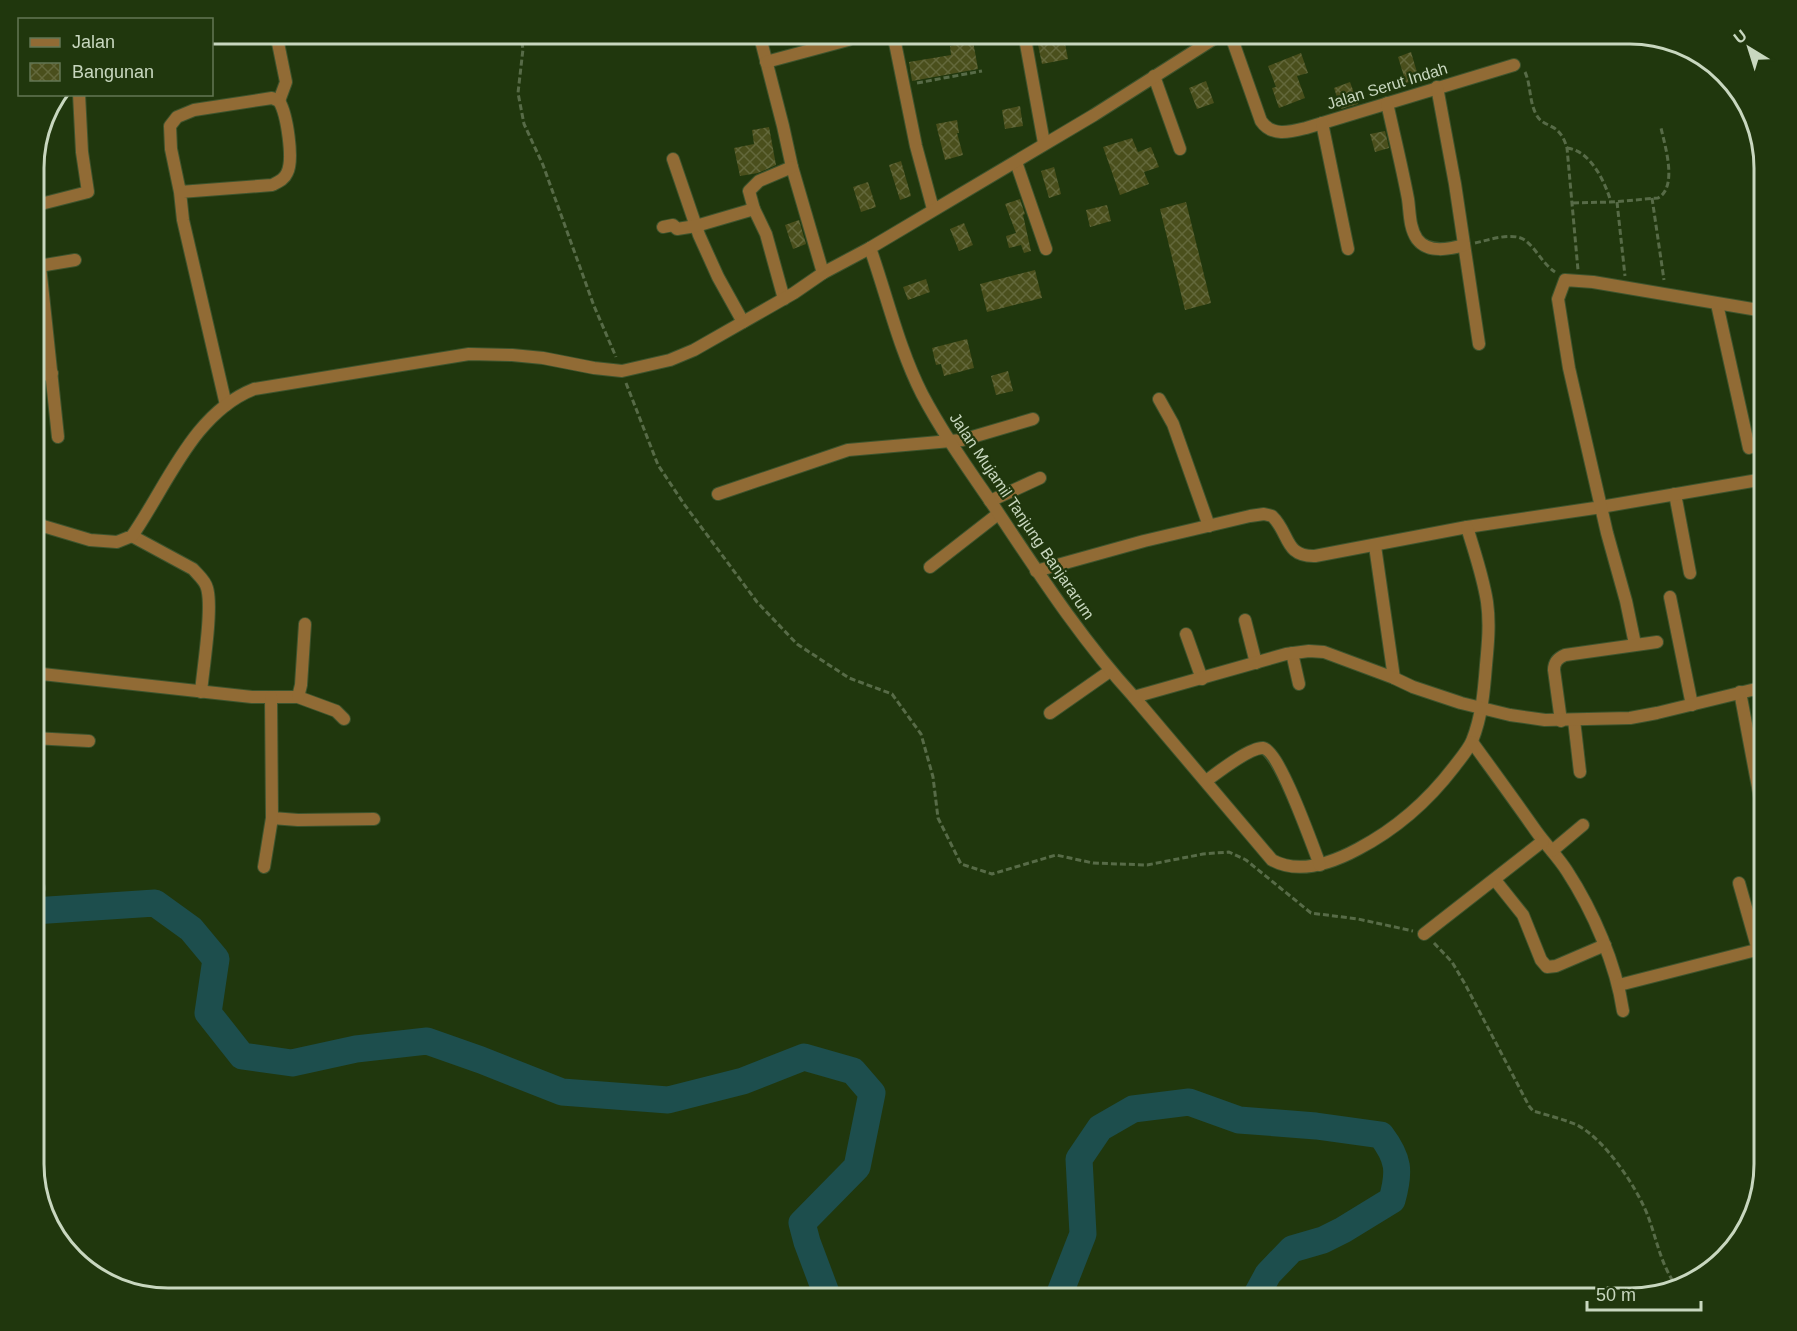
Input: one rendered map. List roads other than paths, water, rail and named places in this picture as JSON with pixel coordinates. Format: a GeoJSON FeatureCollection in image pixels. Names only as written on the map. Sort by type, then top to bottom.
{"type":"FeatureCollection","features":[{"type":"Feature","properties":{"kind":"street"},"geometry":{"type":"LineString","coordinates":[[278,44],[286,82],[279,101]]}},
{"type":"Feature","properties":{"kind":"street"},"geometry":{"type":"LineString","coordinates":[[762,44],[792,167],[823,273]]}},
{"type":"Feature","properties":{"kind":"street"},"geometry":{"type":"LineString","coordinates":[[766,62],[833,44]]}},
{"type":"Feature","properties":{"kind":"street"},"geometry":{"type":"LineString","coordinates":[[895,44],[916,146],[933,209]]}},
{"type":"Feature","properties":{"kind":"street"},"geometry":{"type":"LineString","coordinates":[[1026,44],[1044,143]]}},
{"type":"Feature","properties":{"kind":"street"},"geometry":{"type":"LineString","coordinates":[[44,526],[90,540],[117,542],[132,536],[201,430],[226,405],[246,392],[274,385],[469,354],[512,355],[625,370],[669,360],[694,350],[1016,162],[1205,44]]}},
{"type":"Feature","properties":{"kind":"street","name":"Jalan Serut Indah"},"geometry":{"type":"LineString","coordinates":[[1234,44],[1261,121],[1266,127],[1280,133],[1293,132],[1514,65]]}},
{"type":"Feature","properties":{"kind":"street"},"geometry":{"type":"LineString","coordinates":[[1154,76],[1180,149]]}},
{"type":"Feature","properties":{"kind":"street"},"geometry":{"type":"LineString","coordinates":[[1437,87],[1455,184],[1479,344]]}},
{"type":"Feature","properties":{"kind":"street"},"geometry":{"type":"LineString","coordinates":[[44,203],[87,192],[79,96]]}},
{"type":"Feature","properties":{"kind":"street"},"geometry":{"type":"LineString","coordinates":[[180,192],[272,185],[282,180],[288,173],[290,164],[285,113],[279,101],[272,98],[194,110],[177,117],[171,123],[169,131],[182,214],[226,405]]}},
{"type":"Feature","properties":{"kind":"street"},"geometry":{"type":"LineString","coordinates":[[1387,103],[1412,228],[1418,240],[1428,247],[1447,250],[1464,245]]}},
{"type":"Feature","properties":{"kind":"street"},"geometry":{"type":"LineString","coordinates":[[1322,123],[1348,249]]}},
{"type":"Feature","properties":{"kind":"street"},"geometry":{"type":"LineString","coordinates":[[673,159],[696,226],[718,277],[744,322]]}},
{"type":"Feature","properties":{"kind":"street"},"geometry":{"type":"LineString","coordinates":[[1016,162],[1046,249]]}},
{"type":"Feature","properties":{"kind":"street"},"geometry":{"type":"LineString","coordinates":[[784,299],[766,234],[754,209],[749,191],[756,184],[792,167]]}},
{"type":"Feature","properties":{"kind":"street"},"geometry":{"type":"LineString","coordinates":[[663,227],[673,225],[677,229],[696,226],[754,209]]}},
{"type":"Feature","properties":{"kind":"street","name":"Jalan Mujamil Tanjung Banjararum"},"geometry":{"type":"LineString","coordinates":[[870,248],[906,357],[922,393],[949,440],[1036,571],[1110,671],[1272,860],[1290,867],[1320,865],[1353,852],[1380,837],[1404,819],[1437,787],[1472,742]]}},
{"type":"Feature","properties":{"kind":"street"},"geometry":{"type":"LineString","coordinates":[[44,265],[75,260]]}},
{"type":"Feature","properties":{"kind":"street"},"geometry":{"type":"LineString","coordinates":[[1635,644],[1569,368],[1558,299],[1565,280],[1626,286],[1754,310]]}},
{"type":"Feature","properties":{"kind":"street"},"geometry":{"type":"LineString","coordinates":[[1717,304],[1749,448]]}},
{"type":"Feature","properties":{"kind":"street"},"geometry":{"type":"LineString","coordinates":[[44,339],[52,373],[58,437]]}},
{"type":"Feature","properties":{"kind":"street"},"geometry":{"type":"LineString","coordinates":[[44,375],[52,373]]}},
{"type":"Feature","properties":{"kind":"street"},"geometry":{"type":"LineString","coordinates":[[1159,399],[1173,424],[1209,526]]}},
{"type":"Feature","properties":{"kind":"street"},"geometry":{"type":"LineString","coordinates":[[718,494],[849,450],[962,440],[1034,418]]}},
{"type":"Feature","properties":{"kind":"street"},"geometry":{"type":"LineString","coordinates":[[990,501],[1040,478]]}},
{"type":"Feature","properties":{"kind":"street"},"geometry":{"type":"LineString","coordinates":[[1036,571],[1144,541],[1250,516],[1269,514],[1277,521],[1295,552],[1306,556],[1326,555],[1467,527],[1754,481]]}},
{"type":"Feature","properties":{"kind":"street"},"geometry":{"type":"LineString","coordinates":[[1675,494],[1690,573]]}},
{"type":"Feature","properties":{"kind":"street"},"geometry":{"type":"LineString","coordinates":[[930,567],[998,514]]}},
{"type":"Feature","properties":{"kind":"street"},"geometry":{"type":"LineString","coordinates":[[1467,527],[1487,602],[1489,632],[1483,707],[1472,742],[1543,841],[1567,870],[1583,898],[1605,945],[1619,985],[1623,1011]]}},
{"type":"Feature","properties":{"kind":"street"},"geometry":{"type":"LineString","coordinates":[[132,536],[193,570],[207,588],[208,614],[201,692]]}},
{"type":"Feature","properties":{"kind":"street"},"geometry":{"type":"LineString","coordinates":[[1375,546],[1394,678]]}},
{"type":"Feature","properties":{"kind":"street"},"geometry":{"type":"LineString","coordinates":[[1670,597],[1692,705]]}},
{"type":"Feature","properties":{"kind":"street"},"geometry":{"type":"LineString","coordinates":[[1245,620],[1256,663]]}},
{"type":"Feature","properties":{"kind":"street"},"geometry":{"type":"LineString","coordinates":[[298,697],[302,676],[305,624]]}},
{"type":"Feature","properties":{"kind":"street"},"geometry":{"type":"LineString","coordinates":[[1186,634],[1202,679]]}},
{"type":"Feature","properties":{"kind":"street"},"geometry":{"type":"LineString","coordinates":[[1560,721],[1554,670],[1554,665],[1559,658],[1565,655],[1657,642]]}},
{"type":"Feature","properties":{"kind":"street"},"geometry":{"type":"LineString","coordinates":[[1134,697],[1292,653],[1309,651],[1324,652],[1435,695],[1510,715],[1560,721],[1630,718],[1754,689]]}},
{"type":"Feature","properties":{"kind":"street"},"geometry":{"type":"LineString","coordinates":[[1292,653],[1299,684]]}},
{"type":"Feature","properties":{"kind":"street"},"geometry":{"type":"LineString","coordinates":[[1050,713],[1110,671]]}},
{"type":"Feature","properties":{"kind":"street"},"geometry":{"type":"LineString","coordinates":[[44,674],[201,692],[272,698],[298,697],[336,711],[344,719]]}},
{"type":"Feature","properties":{"kind":"street"},"geometry":{"type":"LineString","coordinates":[[1740,692],[1754,766]]}},
{"type":"Feature","properties":{"kind":"street"},"geometry":{"type":"LineString","coordinates":[[264,867],[272,818],[272,698]]}},
{"type":"Feature","properties":{"kind":"street"},"geometry":{"type":"LineString","coordinates":[[1574,720],[1580,772]]}},
{"type":"Feature","properties":{"kind":"street"},"geometry":{"type":"LineString","coordinates":[[44,739],[89,741]]}},
{"type":"Feature","properties":{"kind":"street"},"geometry":{"type":"LineString","coordinates":[[1206,781],[1252,751],[1261,748],[1267,750],[1278,765],[1295,800],[1320,865]]}},
{"type":"Feature","properties":{"kind":"street"},"geometry":{"type":"LineString","coordinates":[[272,818],[375,819]]}},
{"type":"Feature","properties":{"kind":"street"},"geometry":{"type":"LineString","coordinates":[[1552,851],[1583,825]]}},
{"type":"Feature","properties":{"kind":"street"},"geometry":{"type":"LineString","coordinates":[[1424,934],[1543,841]]}},
{"type":"Feature","properties":{"kind":"street"},"geometry":{"type":"LineString","coordinates":[[1495,880],[1523,915],[1533,943],[1545,965],[1556,966],[1605,945]]}},
{"type":"Feature","properties":{"kind":"street"},"geometry":{"type":"LineString","coordinates":[[1739,883],[1754,928]]}},
{"type":"Feature","properties":{"kind":"street"},"geometry":{"type":"LineString","coordinates":[[1619,985],[1754,951]]}},
{"type":"Feature","properties":{"kind":"waterway"},"geometry":{"type":"LineString","coordinates":[[44,910],[155,903],[191,929],[216,959],[208,1013],[242,1056],[292,1063],[356,1049],[427,1041],[562,1092],[668,1100],[743,1081],[804,1057],[853,1071],[872,1093],[857,1167],[802,1223],[824,1288]]}},
{"type":"Feature","properties":{"kind":"waterway"},"geometry":{"type":"LineString","coordinates":[[1062,1288],[1083,1234],[1079,1159],[1100,1128],[1133,1109],[1189,1102],[1239,1120],[1316,1126],[1381,1135],[1391,1151],[1396,1166],[1397,1173],[1392,1200],[1323,1240],[1292,1249],[1268,1274],[1260,1288]]}}]}
